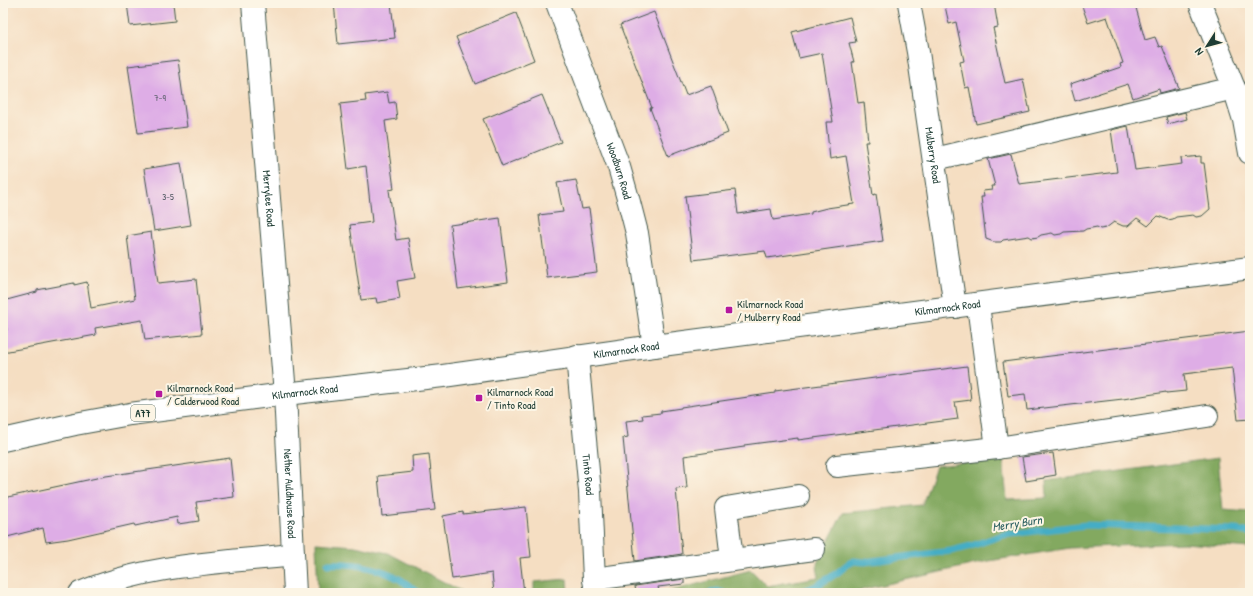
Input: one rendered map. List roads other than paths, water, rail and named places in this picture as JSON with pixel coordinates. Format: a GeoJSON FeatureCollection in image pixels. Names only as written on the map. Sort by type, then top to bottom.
{"type":"FeatureCollection","features":[{"type":"Feature","properties":{"kind":"main road","name":"Merrylee Road"},"geometry":{"type":"LineString","coordinates":[[253,3],[285,394]]}},
{"type":"Feature","properties":{"kind":"main road","name":"Woodburn Road"},"geometry":{"type":"LineString","coordinates":[[557,3],[619,167],[629,202],[637,233],[654,346]]}},
{"type":"Feature","properties":{"kind":"main road","name":"Mulberry Road"},"geometry":{"type":"LineString","coordinates":[[909,3],[918,52],[955,307]]}},
{"type":"Feature","properties":{"kind":"main road"},"geometry":{"type":"LineString","coordinates":[[1200,3],[1247,120],[1250,153]]}},
{"type":"Feature","properties":{"kind":"main road"},"geometry":{"type":"LineString","coordinates":[[934,159],[1234,88]]}},
{"type":"Feature","properties":{"kind":"main road","name":"Kilmarnock Road"},"geometry":{"type":"LineString","coordinates":[[3,440],[75,424],[130,414],[443,376],[577,356],[978,305],[1250,268]]}},
{"type":"Feature","properties":{"kind":"main road"},"geometry":{"type":"LineString","coordinates":[[978,305],[997,448]]}},
{"type":"Feature","properties":{"kind":"main road","name":"Tinto Road"},"geometry":{"type":"LineString","coordinates":[[577,356],[590,492],[595,586]]}},
{"type":"Feature","properties":{"kind":"main road","name":"Nether Auldhouse Road"},"geometry":{"type":"LineString","coordinates":[[285,394],[295,593]]}},
{"type":"Feature","properties":{"kind":"main road"},"geometry":{"type":"LineString","coordinates":[[837,466],[997,448],[1208,416]]}},
{"type":"Feature","properties":{"kind":"main road"},"geometry":{"type":"LineString","coordinates":[[732,560],[726,508],[798,496]]}},
{"type":"Feature","properties":{"kind":"main road"},"geometry":{"type":"LineString","coordinates":[[595,586],[732,560],[814,549]]}},
{"type":"Feature","properties":{"kind":"main road"},"geometry":{"type":"LineString","coordinates":[[80,593],[108,582],[138,574],[181,567],[293,555]]}},
{"type":"Feature","properties":{"kind":"waterway","name":"Merry Burn"},"geometry":{"type":"LineString","coordinates":[[799,593],[816,586],[854,561],[864,562],[951,551],[1003,535],[1086,525],[1236,530],[1250,533]]}},
{"type":"Feature","properties":{"kind":"waterway","name":"Merry Burn"},"geometry":{"type":"LineString","coordinates":[[328,564],[357,565],[375,569],[401,580],[419,593]]}},
{"type":"Feature","properties":{"kind":"waterway","name":"Merry Burn"},"geometry":{"type":"LineString","coordinates":[[711,593],[717,591],[724,593]]}},
{"type":"Feature","properties":{"kind":"place","name":"Kilmarnock Road / Mulberry Road"},"geometry":{"type":"Point","coordinates":[729,310]}},
{"type":"Feature","properties":{"kind":"place","name":"Kilmarnock Road / Calderwood Road"},"geometry":{"type":"Point","coordinates":[159,394]}},
{"type":"Feature","properties":{"kind":"place","name":"Kilmarnock Road / Tinto Road"},"geometry":{"type":"Point","coordinates":[479,398]}}]}
